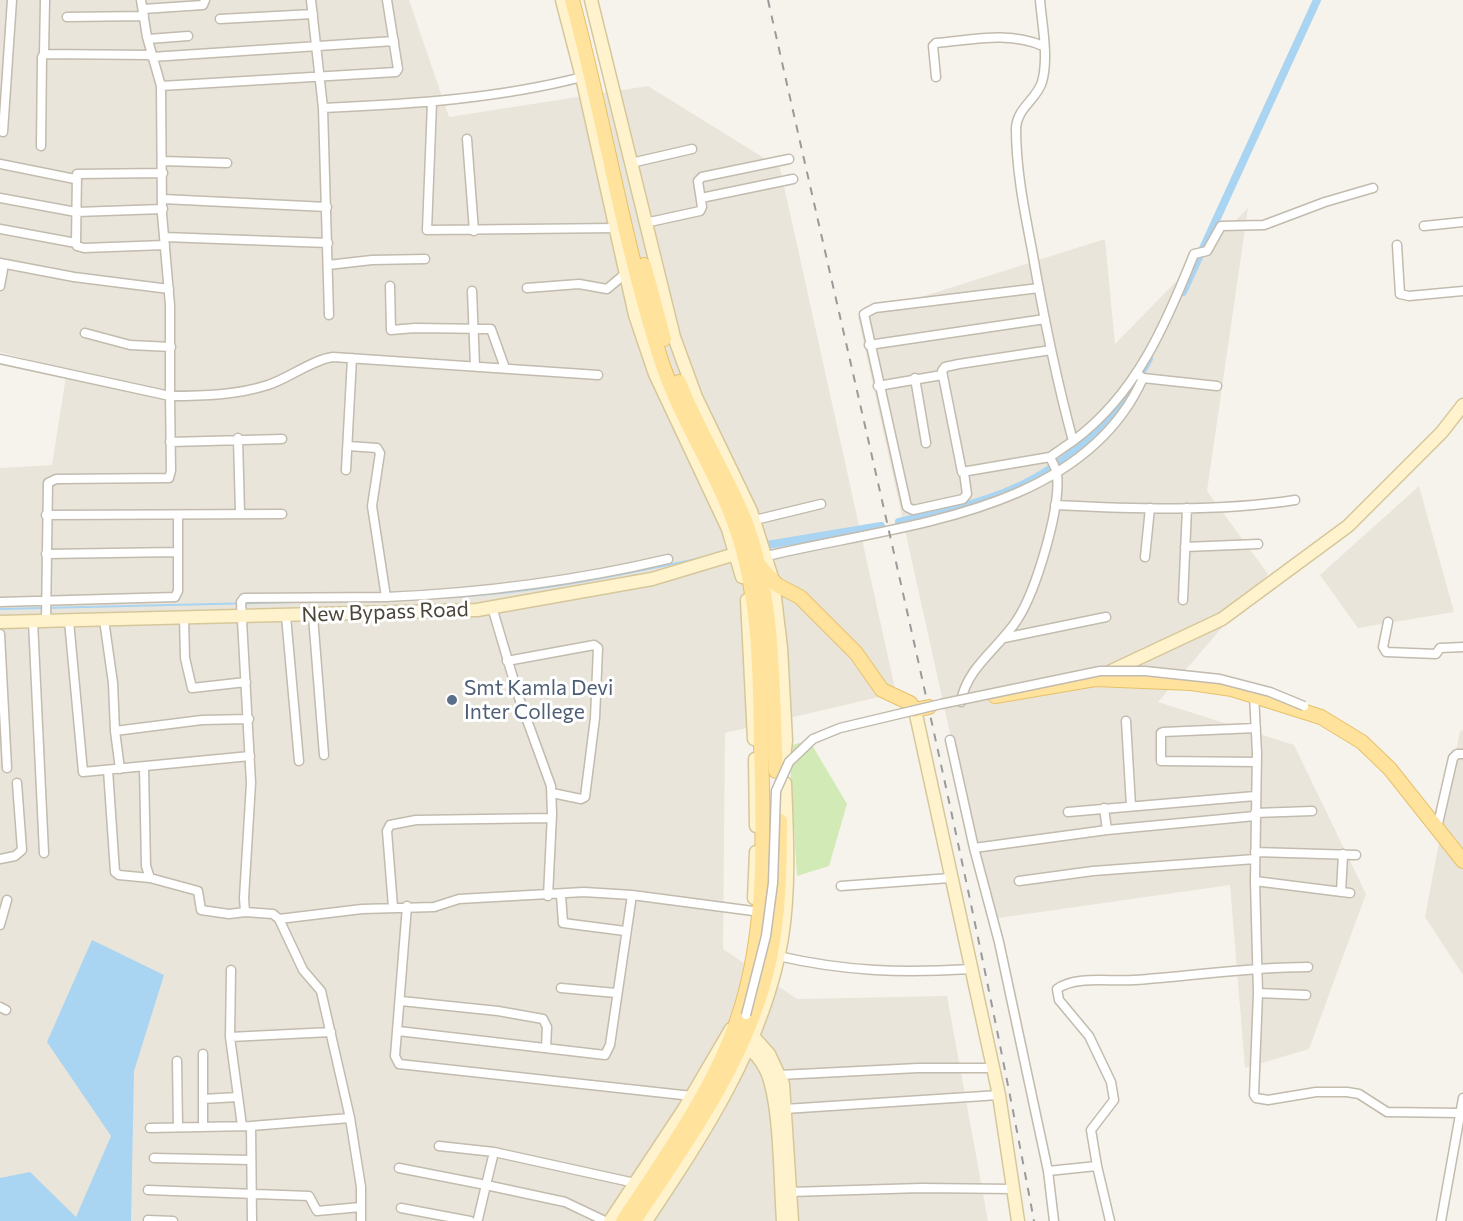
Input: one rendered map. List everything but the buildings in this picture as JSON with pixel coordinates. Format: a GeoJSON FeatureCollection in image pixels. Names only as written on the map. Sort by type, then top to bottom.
{"type":"FeatureCollection","features":[{"type":"Feature","properties":{"kind":"main road"},"geometry":{"type":"LineString","coordinates":[[562,0],[582,78],[635,315],[655,374],[728,529],[754,554]]}},
{"type":"Feature","properties":{"kind":"main road"},"geometry":{"type":"LineString","coordinates":[[572,0],[644,303],[661,360],[679,407],[731,514],[773,581],[780,588],[800,597],[856,653],[882,690],[904,700],[915,710],[999,1095],[1018,1221]]}},
{"type":"Feature","properties":{"kind":"main road"},"geometry":{"type":"LineString","coordinates":[[581,0],[667,349],[684,395],[744,519],[754,554],[769,643],[776,771]]}},
{"type":"Feature","properties":{"kind":"main road"},"geometry":{"type":"LineString","coordinates":[[591,0],[645,223],[678,347],[696,397],[755,520],[754,554],[759,644],[763,831],[762,894],[742,1035],[692,1154],[646,1221]]}},
{"type":"Feature","properties":{"kind":"main road"},"geometry":{"type":"LineString","coordinates":[[1095,679],[1222,619],[1339,532],[1442,432],[1463,405]]}},
{"type":"Feature","properties":{"kind":"main road"},"geometry":{"type":"LineString","coordinates":[[750,974],[756,847],[752,650],[747,602],[754,554]]}},
{"type":"Feature","properties":{"kind":"main road","name":"New Bypass Road"},"geometry":{"type":"LineString","coordinates":[[0,622],[44,612],[69,621],[184,618],[242,608],[286,616],[313,616],[492,607],[616,577],[652,579],[754,554]]}},
{"type":"Feature","properties":{"kind":"main road"},"geometry":{"type":"LineString","coordinates":[[773,581],[781,648],[786,740],[784,758]]}},
{"type":"Feature","properties":{"kind":"main road"},"geometry":{"type":"LineString","coordinates":[[915,710],[1095,679],[1191,683],[1254,695],[1320,717],[1362,741],[1383,762],[1463,861]]}},
{"type":"Feature","properties":{"kind":"main road"},"geometry":{"type":"LineString","coordinates":[[634,1221],[701,1119],[778,956],[787,862],[785,783]]}},
{"type":"Feature","properties":{"kind":"main road"},"geometry":{"type":"LineString","coordinates":[[623,1221],[753,1017],[770,959],[780,887],[780,821]]}},
{"type":"Feature","properties":{"kind":"main road"},"geometry":{"type":"LineString","coordinates":[[742,1035],[769,1054],[780,1075],[783,1221]]}},
{"type":"Feature","properties":{"kind":"main road"},"geometry":{"type":"LineString","coordinates":[[610,1221],[692,1096],[742,1035]]}},
{"type":"Feature","properties":{"kind":"main road"},"geometry":{"type":"LineString","coordinates":[[742,1035],[768,1073],[785,1109],[792,1221]]}},
{"type":"Feature","properties":{"kind":"street"},"geometry":{"type":"LineString","coordinates":[[3,132],[12,0]]}},
{"type":"Feature","properties":{"kind":"street"},"geometry":{"type":"LineString","coordinates":[[41,146],[45,0]]}},
{"type":"Feature","properties":{"kind":"street"},"geometry":{"type":"LineString","coordinates":[[67,17],[142,8],[203,5],[206,0]]}},
{"type":"Feature","properties":{"kind":"street"},"geometry":{"type":"LineString","coordinates":[[311,0],[323,108],[329,315]]}},
{"type":"Feature","properties":{"kind":"street"},"geometry":{"type":"LineString","coordinates":[[161,86],[396,72],[394,41],[387,0]]}},
{"type":"Feature","properties":{"kind":"street"},"geometry":{"type":"LineString","coordinates":[[1040,0],[1043,46],[1042,83],[1020,113],[1016,124],[1019,180],[1051,350],[1073,441]]}},
{"type":"Feature","properties":{"kind":"street"},"geometry":{"type":"LineString","coordinates":[[44,853],[46,489],[50,480],[169,478],[171,471],[171,347],[163,204],[161,86],[142,8]]}},
{"type":"Feature","properties":{"kind":"street"},"geometry":{"type":"LineString","coordinates":[[220,19],[313,14]]}},
{"type":"Feature","properties":{"kind":"street"},"geometry":{"type":"LineString","coordinates":[[148,39],[188,36]]}},
{"type":"Feature","properties":{"kind":"street"},"geometry":{"type":"LineString","coordinates":[[936,77],[933,46],[936,43],[1018,37],[1043,46]]}},
{"type":"Feature","properties":{"kind":"street"},"geometry":{"type":"LineString","coordinates":[[44,54],[152,56],[394,41]]}},
{"type":"Feature","properties":{"kind":"street"},"geometry":{"type":"LineString","coordinates":[[323,108],[432,103],[582,78]]}},
{"type":"Feature","properties":{"kind":"street"},"geometry":{"type":"LineString","coordinates":[[432,103],[426,228],[436,231],[616,228]]}},
{"type":"Feature","properties":{"kind":"street"},"geometry":{"type":"LineString","coordinates":[[467,139],[474,231]]}},
{"type":"Feature","properties":{"kind":"street"},"geometry":{"type":"LineString","coordinates":[[631,163],[692,149]]}},
{"type":"Feature","properties":{"kind":"street"},"geometry":{"type":"LineString","coordinates":[[645,223],[696,213],[702,209],[698,182],[702,177],[789,159]]}},
{"type":"Feature","properties":{"kind":"street"},"geometry":{"type":"LineString","coordinates":[[163,161],[227,164]]}},
{"type":"Feature","properties":{"kind":"street"},"geometry":{"type":"LineString","coordinates":[[0,164],[75,179]]}},
{"type":"Feature","properties":{"kind":"street"},"geometry":{"type":"LineString","coordinates":[[76,243],[75,179],[77,174],[163,173]]}},
{"type":"Feature","properties":{"kind":"street"},"geometry":{"type":"LineString","coordinates":[[701,198],[793,179]]}},
{"type":"Feature","properties":{"kind":"street"},"geometry":{"type":"LineString","coordinates":[[754,554],[888,531],[984,507],[1057,473],[1098,442],[1120,414],[1163,327],[1194,254],[1207,251],[1223,225],[1264,225],[1325,202],[1373,188]]}},
{"type":"Feature","properties":{"kind":"street"},"geometry":{"type":"LineString","coordinates":[[0,198],[76,212],[163,204],[327,207]]}},
{"type":"Feature","properties":{"kind":"street"},"geometry":{"type":"LineString","coordinates":[[1424,226],[1463,222]]}},
{"type":"Feature","properties":{"kind":"street"},"geometry":{"type":"LineString","coordinates":[[0,229],[76,243],[77,246],[84,248],[165,241],[328,243]]}},
{"type":"Feature","properties":{"kind":"street"},"geometry":{"type":"LineString","coordinates":[[1397,245],[1400,294],[1410,296],[1463,291]]}},
{"type":"Feature","properties":{"kind":"street"},"geometry":{"type":"LineString","coordinates":[[328,265],[372,260],[425,259]]}},
{"type":"Feature","properties":{"kind":"street"},"geometry":{"type":"LineString","coordinates":[[0,286],[2,263],[169,289]]}},
{"type":"Feature","properties":{"kind":"street"},"geometry":{"type":"LineString","coordinates":[[527,288],[579,284],[607,289],[626,273]]}},
{"type":"Feature","properties":{"kind":"street"},"geometry":{"type":"LineString","coordinates":[[390,286],[392,330],[415,328],[494,330],[505,368]]}},
{"type":"Feature","properties":{"kind":"street"},"geometry":{"type":"LineString","coordinates":[[1039,288],[869,310],[863,318],[909,510],[944,505],[966,497],[964,473],[956,450],[942,375],[945,367],[1051,350]]}},
{"type":"Feature","properties":{"kind":"street"},"geometry":{"type":"LineString","coordinates":[[472,291],[475,366]]}},
{"type":"Feature","properties":{"kind":"street"},"geometry":{"type":"LineString","coordinates":[[869,345],[1045,319]]}},
{"type":"Feature","properties":{"kind":"street"},"geometry":{"type":"LineString","coordinates":[[85,333],[130,345],[171,347]]}},
{"type":"Feature","properties":{"kind":"street"},"geometry":{"type":"LineString","coordinates":[[0,359],[171,396],[215,396],[240,391],[278,381],[324,358],[598,375]]}},
{"type":"Feature","properties":{"kind":"street"},"geometry":{"type":"LineString","coordinates":[[346,470],[352,358]]}},
{"type":"Feature","properties":{"kind":"street"},"geometry":{"type":"LineString","coordinates":[[878,386],[942,375]]}},
{"type":"Feature","properties":{"kind":"street"},"geometry":{"type":"LineString","coordinates":[[1140,376],[1217,386]]}},
{"type":"Feature","properties":{"kind":"street"},"geometry":{"type":"LineString","coordinates":[[964,473],[1050,458],[1108,411],[1140,376]]}},
{"type":"Feature","properties":{"kind":"street"},"geometry":{"type":"LineString","coordinates":[[915,378],[926,443]]}},
{"type":"Feature","properties":{"kind":"street"},"geometry":{"type":"LineString","coordinates":[[170,442],[238,438],[282,439]]}},
{"type":"Feature","properties":{"kind":"street"},"geometry":{"type":"LineString","coordinates":[[238,438],[240,513]]}},
{"type":"Feature","properties":{"kind":"street"},"geometry":{"type":"LineString","coordinates":[[348,446],[377,448],[380,453],[372,506],[386,597]]}},
{"type":"Feature","properties":{"kind":"street"},"geometry":{"type":"LineString","coordinates":[[962,702],[963,689],[969,678],[1004,638],[1026,604],[1049,535],[1055,505],[1057,473],[1050,458]]}},
{"type":"Feature","properties":{"kind":"street"},"geometry":{"type":"LineString","coordinates":[[1055,505],[1150,508],[1257,506],[1295,500]]}},
{"type":"Feature","properties":{"kind":"street"},"geometry":{"type":"LineString","coordinates":[[755,520],[821,504]]}},
{"type":"Feature","properties":{"kind":"street"},"geometry":{"type":"LineString","coordinates":[[1183,600],[1187,507]]}},
{"type":"Feature","properties":{"kind":"street"},"geometry":{"type":"LineString","coordinates":[[1145,557],[1150,508]]}},
{"type":"Feature","properties":{"kind":"street"},"geometry":{"type":"LineString","coordinates":[[46,515],[282,514]]}},
{"type":"Feature","properties":{"kind":"street"},"geometry":{"type":"LineString","coordinates":[[0,602],[44,612],[176,597],[178,591],[178,515]]}},
{"type":"Feature","properties":{"kind":"street"},"geometry":{"type":"LineString","coordinates":[[1185,547],[1257,544]]}},
{"type":"Feature","properties":{"kind":"street"},"geometry":{"type":"LineString","coordinates":[[46,554],[177,552]]}},
{"type":"Feature","properties":{"kind":"street"},"geometry":{"type":"LineString","coordinates":[[245,912],[250,756],[242,608],[244,598],[386,597],[503,589],[616,577],[668,559]]}},
{"type":"Feature","properties":{"kind":"street"},"geometry":{"type":"LineString","coordinates":[[492,607],[507,661],[552,793],[548,896]]}},
{"type":"Feature","properties":{"kind":"street"},"geometry":{"type":"LineString","coordinates":[[286,616],[299,761]]}},
{"type":"Feature","properties":{"kind":"street"},"geometry":{"type":"LineString","coordinates":[[313,616],[324,755]]}},
{"type":"Feature","properties":{"kind":"street"},"geometry":{"type":"LineString","coordinates":[[1004,638],[1106,617]]}},
{"type":"Feature","properties":{"kind":"street"},"geometry":{"type":"LineString","coordinates":[[184,618],[185,658],[192,688],[246,682]]}},
{"type":"Feature","properties":{"kind":"street"},"geometry":{"type":"LineString","coordinates":[[104,620],[113,683],[120,769]]}},
{"type":"Feature","properties":{"kind":"street"},"geometry":{"type":"LineString","coordinates":[[69,621],[81,768],[86,773],[250,756]]}},
{"type":"Feature","properties":{"kind":"street"},"geometry":{"type":"LineString","coordinates":[[1388,622],[1383,647],[1386,652],[1436,654],[1442,647],[1463,647]]}},
{"type":"Feature","properties":{"kind":"street"},"geometry":{"type":"LineString","coordinates":[[0,634],[7,768]]}},
{"type":"Feature","properties":{"kind":"street"},"geometry":{"type":"LineString","coordinates":[[507,661],[594,645],[598,648],[595,718],[585,797],[581,799],[552,793]]}},
{"type":"Feature","properties":{"kind":"street"},"geometry":{"type":"LineString","coordinates":[[742,1035],[766,936],[773,883],[776,791],[789,762],[813,739],[840,728],[941,704],[1100,671],[1145,671],[1221,679],[1270,692],[1305,706],[1320,717]]}},
{"type":"Feature","properties":{"kind":"street"},"geometry":{"type":"LineString","coordinates":[[1254,695],[1258,993],[1254,1095],[1256,1098],[1268,1100],[1316,1092],[1347,1092],[1359,1094],[1387,1112],[1460,1113]]}},
{"type":"Feature","properties":{"kind":"street"},"geometry":{"type":"LineString","coordinates":[[116,731],[202,720],[249,719]]}},
{"type":"Feature","properties":{"kind":"street"},"geometry":{"type":"LineString","coordinates":[[1126,721],[1131,806]]}},
{"type":"Feature","properties":{"kind":"street"},"geometry":{"type":"LineString","coordinates":[[1256,728],[1161,734],[1161,761],[1164,763],[1256,762]]}},
{"type":"Feature","properties":{"kind":"street"},"geometry":{"type":"LineString","coordinates":[[950,740],[974,848],[999,942],[1048,1171],[1054,1221]]}},
{"type":"Feature","properties":{"kind":"street"},"geometry":{"type":"LineString","coordinates":[[1437,828],[1454,758],[1457,754],[1463,754]]}},
{"type":"Feature","properties":{"kind":"street"},"geometry":{"type":"LineString","coordinates":[[144,766],[146,866],[150,879]]}},
{"type":"Feature","properties":{"kind":"street"},"geometry":{"type":"LineString","coordinates":[[108,770],[115,872],[119,875],[150,879],[198,891],[198,907],[201,910],[229,914],[245,912],[273,915],[279,919],[303,970],[319,986],[350,1118],[361,1187],[362,1221]]}},
{"type":"Feature","properties":{"kind":"street"},"geometry":{"type":"LineString","coordinates":[[0,859],[15,856],[22,850],[17,783]]}},
{"type":"Feature","properties":{"kind":"street"},"geometry":{"type":"LineString","coordinates":[[1068,812],[1256,796]]}},
{"type":"Feature","properties":{"kind":"street"},"geometry":{"type":"LineString","coordinates":[[1104,808],[1107,830]]}},
{"type":"Feature","properties":{"kind":"street"},"geometry":{"type":"LineString","coordinates":[[974,848],[1107,830],[1255,814],[1312,811]]}},
{"type":"Feature","properties":{"kind":"street"},"geometry":{"type":"LineString","coordinates":[[393,907],[387,831],[390,825],[416,820],[552,818]]}},
{"type":"Feature","properties":{"kind":"street"},"geometry":{"type":"LineString","coordinates":[[1255,881],[1345,893],[1343,854]]}},
{"type":"Feature","properties":{"kind":"street"},"geometry":{"type":"LineString","coordinates":[[1019,881],[1093,871],[1255,856],[1356,855]]}},
{"type":"Feature","properties":{"kind":"street"},"geometry":{"type":"LineString","coordinates":[[841,886],[950,878]]}},
{"type":"Feature","properties":{"kind":"street"},"geometry":{"type":"LineString","coordinates":[[279,919],[393,907],[434,907],[459,898],[548,896],[584,892],[632,895],[753,911]]}},
{"type":"Feature","properties":{"kind":"street"},"geometry":{"type":"LineString","coordinates":[[561,895],[563,923],[625,931]]}},
{"type":"Feature","properties":{"kind":"street"},"geometry":{"type":"LineString","coordinates":[[398,1031],[605,1055],[610,1045],[632,895]]}},
{"type":"Feature","properties":{"kind":"street"},"geometry":{"type":"LineString","coordinates":[[0,925],[7,900]]}},
{"type":"Feature","properties":{"kind":"street"},"geometry":{"type":"LineString","coordinates":[[407,906],[395,1056],[400,1064],[692,1096]]}},
{"type":"Feature","properties":{"kind":"street"},"geometry":{"type":"LineString","coordinates":[[778,956],[837,969],[890,972],[972,969]]}},
{"type":"Feature","properties":{"kind":"street"},"geometry":{"type":"LineString","coordinates":[[1110,1221],[1091,1130],[1111,1105],[1114,1092],[1089,1036],[1059,1000],[1057,989],[1074,983],[1134,980],[1257,967],[1308,967]]}},
{"type":"Feature","properties":{"kind":"street"},"geometry":{"type":"LineString","coordinates":[[231,970],[230,1037],[242,1126]]}},
{"type":"Feature","properties":{"kind":"street"},"geometry":{"type":"LineString","coordinates":[[561,988],[616,993]]}},
{"type":"Feature","properties":{"kind":"street"},"geometry":{"type":"LineString","coordinates":[[1258,993],[1306,995]]}},
{"type":"Feature","properties":{"kind":"street"},"geometry":{"type":"LineString","coordinates":[[401,1001],[498,1011],[543,1019],[546,1027],[546,1048]]}},
{"type":"Feature","properties":{"kind":"street"},"geometry":{"type":"LineString","coordinates":[[230,1037],[331,1032]]}},
{"type":"Feature","properties":{"kind":"street"},"geometry":{"type":"LineString","coordinates":[[203,1054],[203,1126]]}},
{"type":"Feature","properties":{"kind":"street"},"geometry":{"type":"LineString","coordinates":[[177,1061],[178,1126]]}},
{"type":"Feature","properties":{"kind":"street"},"geometry":{"type":"LineString","coordinates":[[780,1075],[918,1068],[992,1068]]}},
{"type":"Feature","properties":{"kind":"street"},"geometry":{"type":"LineString","coordinates":[[785,1109],[999,1095]]}},
{"type":"Feature","properties":{"kind":"street"},"geometry":{"type":"LineString","coordinates":[[203,1099],[238,1097]]}},
{"type":"Feature","properties":{"kind":"street"},"geometry":{"type":"LineString","coordinates":[[1441,1221],[1463,1098]]}},
{"type":"Feature","properties":{"kind":"street"},"geometry":{"type":"LineString","coordinates":[[150,1128],[251,1126],[350,1118]]}},
{"type":"Feature","properties":{"kind":"street"},"geometry":{"type":"LineString","coordinates":[[251,1126],[252,1221]]}},
{"type":"Feature","properties":{"kind":"street"},"geometry":{"type":"LineString","coordinates":[[439,1146],[494,1152],[635,1183]]}},
{"type":"Feature","properties":{"kind":"street"},"geometry":{"type":"LineString","coordinates":[[401,1208],[477,1221],[494,1152]]}},
{"type":"Feature","properties":{"kind":"street"},"geometry":{"type":"LineString","coordinates":[[154,1158],[251,1160]]}},
{"type":"Feature","properties":{"kind":"street"},"geometry":{"type":"LineString","coordinates":[[1048,1171],[1097,1166]]}},
{"type":"Feature","properties":{"kind":"street"},"geometry":{"type":"LineString","coordinates":[[399,1168],[565,1202],[605,1221]]}},
{"type":"Feature","properties":{"kind":"street"},"geometry":{"type":"LineString","coordinates":[[790,1192],[921,1188],[1014,1189]]}},
{"type":"Feature","properties":{"kind":"street"},"geometry":{"type":"LineString","coordinates":[[148,1190],[309,1196],[317,1211],[362,1207]]}},
{"type":"Feature","properties":{"kind":"street"},"geometry":{"type":"LineString","coordinates":[[148,1220],[173,1221]]}},
{"type":"Feature","properties":{"kind":"shaded area"},"geometry":{"type":"Polygon","coordinates":[[[0,0],[409,0],[449,117],[648,86],[780,168],[896,693],[725,733],[723,949],[797,999],[947,996],[988,1221],[0,1221],[0,468],[52,465],[67,370],[0,352],[0,0]]]}},
{"type":"Feature","properties":{"kind":"shaded area"},"geometry":{"type":"Polygon","coordinates":[[[1248,208],[1207,491],[1268,574],[1158,702],[1294,745],[1366,894],[1309,1049],[1245,1068],[1230,885],[991,919],[858,317],[1105,239],[1115,344],[1248,208]]]}},
{"type":"Feature","properties":{"kind":"shaded area"},"geometry":{"type":"Polygon","coordinates":[[[1419,486],[1454,612],[1358,628],[1320,575],[1419,486]]]}},
{"type":"Feature","properties":{"kind":"shaded area"},"geometry":{"type":"Polygon","coordinates":[[[1463,730],[1463,975],[1425,917],[1460,731],[1463,730]]]}},
{"type":"Feature","properties":{"kind":"green space"},"geometry":{"type":"Polygon","coordinates":[[[809,740],[847,804],[829,866],[797,876],[789,746],[809,740]]]}},
{"type":"Feature","properties":{"kind":"water"},"geometry":{"type":"Polygon","coordinates":[[[92,940],[164,975],[134,1071],[131,1221],[0,1221],[0,1178],[30,1172],[76,1217],[111,1136],[47,1042],[92,940]]]}},
{"type":"Feature","properties":{"kind":"waterway"},"geometry":{"type":"LineString","coordinates":[[1183,292],[1317,0]]}},
{"type":"Feature","properties":{"kind":"waterway"},"geometry":{"type":"LineString","coordinates":[[899,522],[999,495],[1054,466],[1092,435],[1108,418],[1124,399],[1149,359]]}},
{"type":"Feature","properties":{"kind":"waterway"},"geometry":{"type":"LineString","coordinates":[[767,545],[881,526]]}},
{"type":"Feature","properties":{"kind":"waterway"},"geometry":{"type":"LineString","coordinates":[[432,598],[534,589],[701,558]]}},
{"type":"Feature","properties":{"kind":"waterway"},"geometry":{"type":"LineString","coordinates":[[0,609],[342,601]]}},
{"type":"Feature","properties":{"kind":"railway"},"geometry":{"type":"LineString","coordinates":[[768,0],[907,609],[973,915],[1034,1221]]}},
{"type":"Feature","properties":{"kind":"place","name":"Smt Kamla Devi Inter College"},"geometry":{"type":"Point","coordinates":[452,700]}}]}
